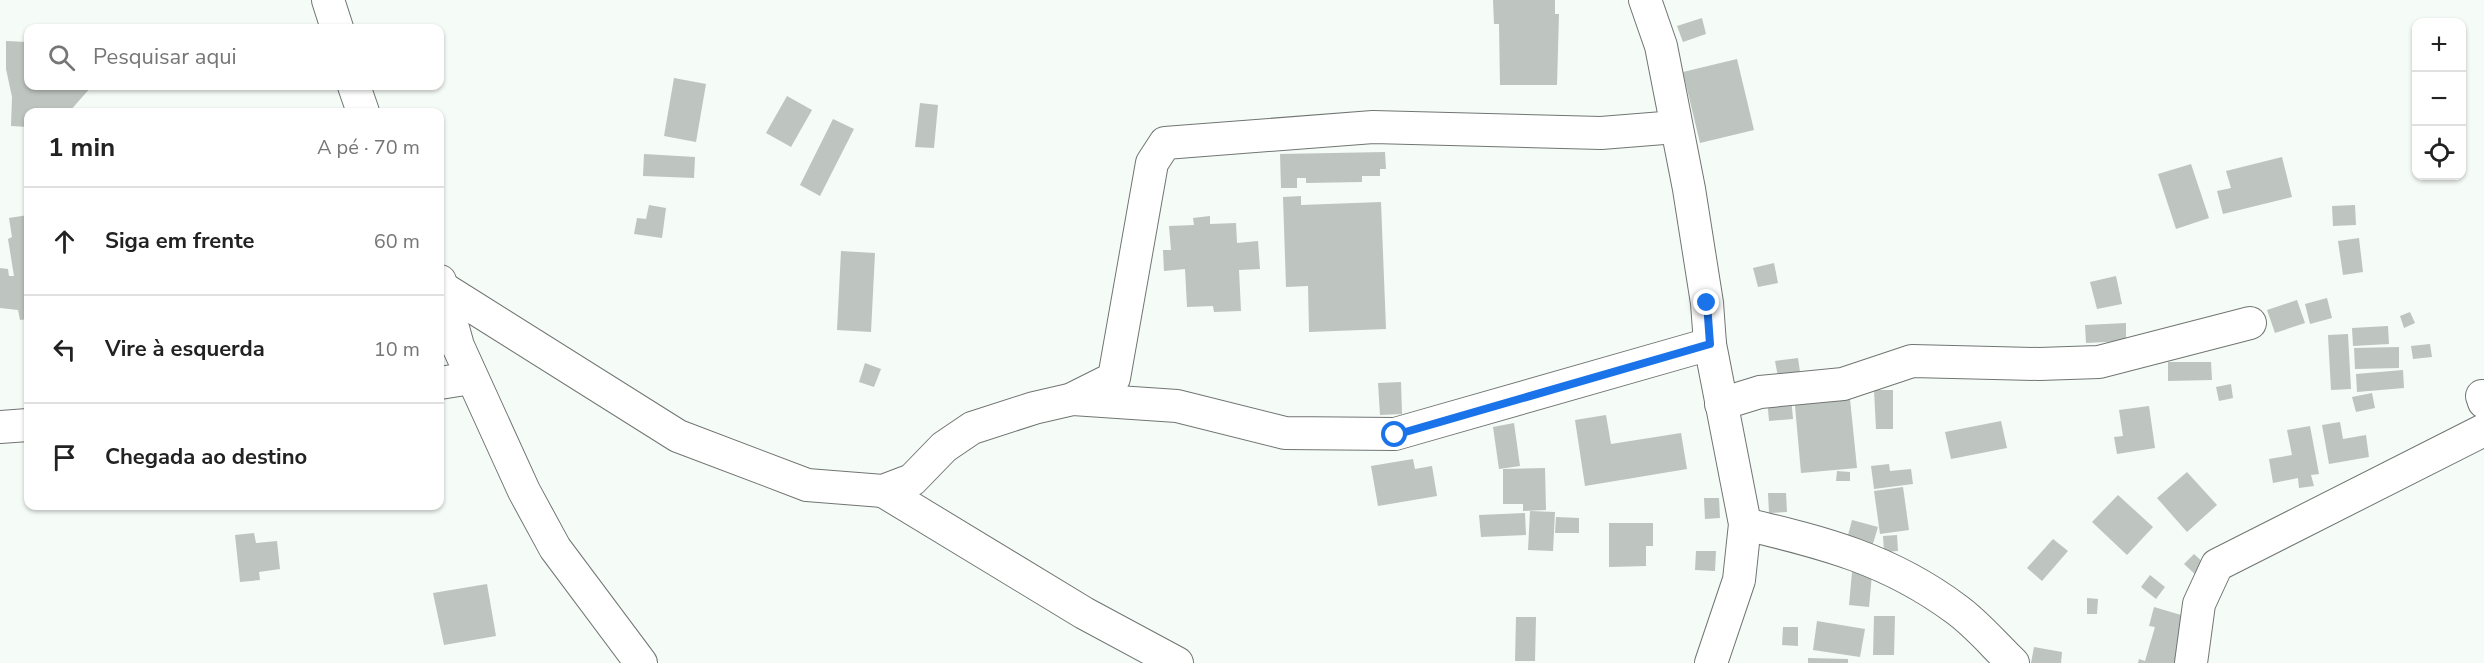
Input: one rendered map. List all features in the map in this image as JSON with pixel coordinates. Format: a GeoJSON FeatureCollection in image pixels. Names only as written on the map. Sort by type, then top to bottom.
{"type":"FeatureCollection","features":[{"type":"Feature","properties":{"kind":"street"},"geometry":{"type":"LineString","coordinates":[[328,0],[336,24]]}},
{"type":"Feature","properties":{"kind":"street"},"geometry":{"type":"LineString","coordinates":[[1645,0],[1661,46],[1707,303],[1710,344],[1720,404],[1745,524],[1739,580],[1711,663]]}},
{"type":"Feature","properties":{"kind":"street"},"geometry":{"type":"LineString","coordinates":[[355,90],[362,108]]}},
{"type":"Feature","properties":{"kind":"street"},"geometry":{"type":"LineString","coordinates":[[444,287],[678,436],[807,485],[883,491],[912,480],[944,447],[972,428],[1034,408],[1073,399],[1114,378],[1152,163],[1165,143],[1373,127],[1601,133],[1676,127]]}},
{"type":"Feature","properties":{"kind":"street"},"geometry":{"type":"LineString","coordinates":[[444,298],[458,346],[471,378],[524,491],[555,548],[641,663]]}},
{"type":"Feature","properties":{"kind":"street"},"geometry":{"type":"LineString","coordinates":[[1720,404],[1761,392],[1844,384],[1912,361],[2039,364],[2099,362],[2250,323]]}},
{"type":"Feature","properties":{"kind":"street"},"geometry":{"type":"LineString","coordinates":[[1073,399],[1177,406],[1285,433],[1395,435],[1710,344]]}},
{"type":"Feature","properties":{"kind":"street"},"geometry":{"type":"LineString","coordinates":[[444,382],[471,378]]}},
{"type":"Feature","properties":{"kind":"street"},"geometry":{"type":"LineString","coordinates":[[0,427],[24,425]]}},
{"type":"Feature","properties":{"kind":"street"},"geometry":{"type":"LineString","coordinates":[[2192,663],[2199,604],[2217,565],[2484,430]]}},
{"type":"Feature","properties":{"kind":"street"},"geometry":{"type":"LineString","coordinates":[[883,491],[1084,613],[1177,663]]}},
{"type":"Feature","properties":{"kind":"street"},"geometry":{"type":"LineString","coordinates":[[1745,524],[1830,545],[1891,568],[1958,609],[2013,663]]}},
{"type":"Feature","properties":{"kind":"building"},"geometry":{"type":"Polygon","coordinates":[[[1493,0],[1555,0],[1555,14],[1559,14],[1557,85],[1500,85],[1499,24],[1494,24],[1493,0]]]}},
{"type":"Feature","properties":{"kind":"building"},"geometry":{"type":"Polygon","coordinates":[[[1702,18],[1706,34],[1683,42],[1677,26],[1702,18]]]}},
{"type":"Feature","properties":{"kind":"building"},"geometry":{"type":"Polygon","coordinates":[[[6,41],[24,42],[24,90],[88,90],[73,108],[24,108],[24,127],[11,126],[12,97],[6,69],[6,41]]]}},
{"type":"Feature","properties":{"kind":"building"},"geometry":{"type":"Polygon","coordinates":[[[1737,59],[1754,130],[1700,143],[1683,72],[1737,59]]]}},
{"type":"Feature","properties":{"kind":"building"},"geometry":{"type":"Polygon","coordinates":[[[674,78],[706,84],[696,142],[664,136],[674,78]]]}},
{"type":"Feature","properties":{"kind":"building"},"geometry":{"type":"Polygon","coordinates":[[[787,96],[812,110],[791,147],[766,133],[787,96]]]}},
{"type":"Feature","properties":{"kind":"building"},"geometry":{"type":"Polygon","coordinates":[[[920,103],[938,105],[934,148],[915,147],[920,103]]]}},
{"type":"Feature","properties":{"kind":"building"},"geometry":{"type":"Polygon","coordinates":[[[833,119],[854,129],[820,196],[800,185],[833,119]]]}},
{"type":"Feature","properties":{"kind":"building"},"geometry":{"type":"Polygon","coordinates":[[[1385,152],[1386,169],[1380,169],[1380,176],[1362,176],[1362,182],[1306,183],[1306,178],[1297,178],[1297,188],[1281,188],[1280,154],[1385,152]]]}},
{"type":"Feature","properties":{"kind":"building"},"geometry":{"type":"Polygon","coordinates":[[[644,154],[695,157],[694,178],[643,176],[644,154]]]}},
{"type":"Feature","properties":{"kind":"building"},"geometry":{"type":"Polygon","coordinates":[[[2282,157],[2292,197],[2223,214],[2217,191],[2231,188],[2226,171],[2282,157]]]}},
{"type":"Feature","properties":{"kind":"building"},"geometry":{"type":"Polygon","coordinates":[[[2191,164],[2209,218],[2176,229],[2158,174],[2191,164]]]}},
{"type":"Feature","properties":{"kind":"building"},"geometry":{"type":"Polygon","coordinates":[[[1301,196],[1301,205],[1381,202],[1386,329],[1309,332],[1308,286],[1286,287],[1283,197],[1301,196]]]}},
{"type":"Feature","properties":{"kind":"building"},"geometry":{"type":"Polygon","coordinates":[[[649,205],[666,208],[662,238],[634,234],[637,218],[646,219],[649,205]]]}},
{"type":"Feature","properties":{"kind":"building"},"geometry":{"type":"Polygon","coordinates":[[[2355,205],[2356,225],[2333,226],[2332,206],[2355,205]]]}},
{"type":"Feature","properties":{"kind":"building"},"geometry":{"type":"Polygon","coordinates":[[[24,216],[24,320],[20,320],[18,310],[0,308],[0,268],[8,269],[9,276],[14,276],[8,239],[12,237],[9,218],[24,216]]]}},
{"type":"Feature","properties":{"kind":"building"},"geometry":{"type":"Polygon","coordinates":[[[1210,216],[1210,224],[1236,223],[1237,243],[1258,241],[1260,269],[1239,270],[1241,311],[1214,312],[1213,306],[1187,307],[1185,269],[1164,271],[1163,250],[1171,250],[1169,226],[1194,225],[1193,218],[1210,216]]]}},
{"type":"Feature","properties":{"kind":"building"},"geometry":{"type":"Polygon","coordinates":[[[2359,238],[2363,272],[2343,275],[2338,241],[2359,238]]]}},
{"type":"Feature","properties":{"kind":"building"},"geometry":{"type":"Polygon","coordinates":[[[841,251],[875,253],[871,332],[837,330],[841,251]]]}},
{"type":"Feature","properties":{"kind":"building"},"geometry":{"type":"Polygon","coordinates":[[[1774,263],[1778,283],[1758,287],[1753,268],[1774,263]]]}},
{"type":"Feature","properties":{"kind":"building"},"geometry":{"type":"Polygon","coordinates":[[[2116,276],[2122,304],[2097,309],[2090,282],[2116,276]]]}},
{"type":"Feature","properties":{"kind":"building"},"geometry":{"type":"Polygon","coordinates":[[[2327,298],[2332,318],[2310,324],[2305,304],[2327,298]]]}},
{"type":"Feature","properties":{"kind":"building"},"geometry":{"type":"Polygon","coordinates":[[[2297,300],[2305,323],[2275,333],[2267,310],[2297,300]]]}},
{"type":"Feature","properties":{"kind":"building"},"geometry":{"type":"Polygon","coordinates":[[[2410,312],[2415,323],[2404,328],[2400,316],[2410,312]]]}},
{"type":"Feature","properties":{"kind":"building"},"geometry":{"type":"Polygon","coordinates":[[[2126,323],[2126,341],[2086,343],[2085,325],[2126,323]]]}},
{"type":"Feature","properties":{"kind":"building"},"geometry":{"type":"Polygon","coordinates":[[[2388,326],[2389,344],[2353,346],[2352,328],[2388,326]]]}},
{"type":"Feature","properties":{"kind":"building"},"geometry":{"type":"Polygon","coordinates":[[[2348,334],[2351,389],[2331,390],[2328,335],[2348,334]]]}},
{"type":"Feature","properties":{"kind":"building"},"geometry":{"type":"Polygon","coordinates":[[[2430,344],[2432,357],[2413,359],[2411,346],[2430,344]]]}},
{"type":"Feature","properties":{"kind":"building"},"geometry":{"type":"Polygon","coordinates":[[[2399,347],[2399,368],[2355,369],[2354,348],[2399,347]]]}},
{"type":"Feature","properties":{"kind":"building"},"geometry":{"type":"Polygon","coordinates":[[[1798,358],[1801,379],[1779,382],[1775,361],[1798,358]]]}},
{"type":"Feature","properties":{"kind":"building"},"geometry":{"type":"Polygon","coordinates":[[[2168,362],[2211,362],[2212,380],[2168,381],[2168,362]]]}},
{"type":"Feature","properties":{"kind":"building"},"geometry":{"type":"Polygon","coordinates":[[[865,363],[881,369],[874,387],[859,382],[865,363]]]}},
{"type":"Feature","properties":{"kind":"building"},"geometry":{"type":"Polygon","coordinates":[[[2403,370],[2404,388],[2357,392],[2356,374],[2403,370]]]}},
{"type":"Feature","properties":{"kind":"building"},"geometry":{"type":"Polygon","coordinates":[[[1401,382],[1402,414],[1380,415],[1378,383],[1401,382]]]}},
{"type":"Feature","properties":{"kind":"building"},"geometry":{"type":"Polygon","coordinates":[[[2231,384],[2233,398],[2219,401],[2216,387],[2231,384]]]}},
{"type":"Feature","properties":{"kind":"building"},"geometry":{"type":"Polygon","coordinates":[[[1849,389],[1857,468],[1801,473],[1794,395],[1849,389]]]}},
{"type":"Feature","properties":{"kind":"building"},"geometry":{"type":"Polygon","coordinates":[[[1874,390],[1893,390],[1893,429],[1876,429],[1874,390]]]}},
{"type":"Feature","properties":{"kind":"building"},"geometry":{"type":"Polygon","coordinates":[[[2372,393],[2375,408],[2356,412],[2352,397],[2372,393]]]}},
{"type":"Feature","properties":{"kind":"building"},"geometry":{"type":"Polygon","coordinates":[[[1791,396],[1793,419],[1769,421],[1767,398],[1791,396]]]}},
{"type":"Feature","properties":{"kind":"building"},"geometry":{"type":"Polygon","coordinates":[[[2149,406],[2155,448],[2117,454],[2114,437],[2123,436],[2119,410],[2149,406]]]}},
{"type":"Feature","properties":{"kind":"building"},"geometry":{"type":"Polygon","coordinates":[[[1606,415],[1611,444],[1681,433],[1687,469],[1585,486],[1575,420],[1606,415]]]}},
{"type":"Feature","properties":{"kind":"building"},"geometry":{"type":"Polygon","coordinates":[[[2001,421],[2007,448],[1951,459],[1945,432],[2001,421]]]}},
{"type":"Feature","properties":{"kind":"building"},"geometry":{"type":"Polygon","coordinates":[[[2340,422],[2343,439],[2366,435],[2369,457],[2329,464],[2322,425],[2340,422]]]}},
{"type":"Feature","properties":{"kind":"building"},"geometry":{"type":"Polygon","coordinates":[[[1514,423],[1520,466],[1499,469],[1493,427],[1514,423]]]}},
{"type":"Feature","properties":{"kind":"building"},"geometry":{"type":"Polygon","coordinates":[[[2310,426],[2319,474],[2311,475],[2314,486],[2299,488],[2298,478],[2273,483],[2269,459],[2292,455],[2287,430],[2310,426]]]}},
{"type":"Feature","properties":{"kind":"building"},"geometry":{"type":"Polygon","coordinates":[[[1413,459],[1415,469],[1432,466],[1437,496],[1378,506],[1371,466],[1413,459]]]}},
{"type":"Feature","properties":{"kind":"building"},"geometry":{"type":"Polygon","coordinates":[[[1889,464],[1890,471],[1911,469],[1913,484],[1874,489],[1871,466],[1889,464]]]}},
{"type":"Feature","properties":{"kind":"building"},"geometry":{"type":"Polygon","coordinates":[[[1545,468],[1546,510],[1523,511],[1523,504],[1503,504],[1503,469],[1545,468]]]}},
{"type":"Feature","properties":{"kind":"building"},"geometry":{"type":"Polygon","coordinates":[[[1837,471],[1850,472],[1850,481],[1836,481],[1837,471]]]}},
{"type":"Feature","properties":{"kind":"building"},"geometry":{"type":"Polygon","coordinates":[[[2187,472],[2217,505],[2187,532],[2157,498],[2187,472]]]}},
{"type":"Feature","properties":{"kind":"building"},"geometry":{"type":"Polygon","coordinates":[[[1903,487],[1909,530],[1880,534],[1874,491],[1903,487]]]}},
{"type":"Feature","properties":{"kind":"building"},"geometry":{"type":"Polygon","coordinates":[[[1768,493],[1786,493],[1787,512],[1769,513],[1768,493]]]}},
{"type":"Feature","properties":{"kind":"building"},"geometry":{"type":"Polygon","coordinates":[[[2118,495],[2153,527],[2127,555],[2092,522],[2118,495]]]}},
{"type":"Feature","properties":{"kind":"building"},"geometry":{"type":"Polygon","coordinates":[[[1704,498],[1719,498],[1720,518],[1705,519],[1704,498]]]}},
{"type":"Feature","properties":{"kind":"building"},"geometry":{"type":"Polygon","coordinates":[[[1530,511],[1555,512],[1553,551],[1528,550],[1530,511]]]}},
{"type":"Feature","properties":{"kind":"building"},"geometry":{"type":"Polygon","coordinates":[[[1525,513],[1526,535],[1481,537],[1479,515],[1525,513]]]}},
{"type":"Feature","properties":{"kind":"building"},"geometry":{"type":"Polygon","coordinates":[[[1556,517],[1579,518],[1579,533],[1555,533],[1556,517]]]}},
{"type":"Feature","properties":{"kind":"building"},"geometry":{"type":"Polygon","coordinates":[[[1852,520],[1878,527],[1872,547],[1847,539],[1852,520]]]}},
{"type":"Feature","properties":{"kind":"building"},"geometry":{"type":"Polygon","coordinates":[[[1609,523],[1653,523],[1653,546],[1646,546],[1646,566],[1609,567],[1609,523]]]}},
{"type":"Feature","properties":{"kind":"building"},"geometry":{"type":"Polygon","coordinates":[[[254,533],[256,543],[277,541],[280,569],[259,572],[260,580],[240,582],[235,535],[254,533]]]}},
{"type":"Feature","properties":{"kind":"building"},"geometry":{"type":"Polygon","coordinates":[[[1897,535],[1898,551],[1884,552],[1883,536],[1897,535]]]}},
{"type":"Feature","properties":{"kind":"building"},"geometry":{"type":"Polygon","coordinates":[[[2053,539],[2068,551],[2042,581],[2027,568],[2053,539]]]}},
{"type":"Feature","properties":{"kind":"building"},"geometry":{"type":"Polygon","coordinates":[[[1696,551],[1716,551],[1715,571],[1695,570],[1696,551]]]}},
{"type":"Feature","properties":{"kind":"building"},"geometry":{"type":"Polygon","coordinates":[[[2194,554],[2207,566],[2197,576],[2184,564],[2194,554]]]}},
{"type":"Feature","properties":{"kind":"building"},"geometry":{"type":"Polygon","coordinates":[[[1852,572],[1872,574],[1869,607],[1849,605],[1852,572]]]}},
{"type":"Feature","properties":{"kind":"building"},"geometry":{"type":"Polygon","coordinates":[[[2150,575],[2165,587],[2156,599],[2141,587],[2150,575]]]}},
{"type":"Feature","properties":{"kind":"building"},"geometry":{"type":"Polygon","coordinates":[[[487,584],[496,636],[444,645],[433,593],[487,584]]]}},
{"type":"Feature","properties":{"kind":"building"},"geometry":{"type":"Polygon","coordinates":[[[2087,598],[2098,599],[2097,614],[2087,614],[2087,598]]]}},
{"type":"Feature","properties":{"kind":"building"},"geometry":{"type":"Polygon","coordinates":[[[2154,607],[2188,617],[2174,663],[2138,663],[2139,659],[2145,661],[2155,627],[2149,626],[2154,607]]]}},
{"type":"Feature","properties":{"kind":"building"},"geometry":{"type":"Polygon","coordinates":[[[1874,616],[1895,616],[1894,655],[1873,655],[1874,616]]]}},
{"type":"Feature","properties":{"kind":"building"},"geometry":{"type":"Polygon","coordinates":[[[1516,617],[1536,617],[1535,661],[1515,661],[1516,617]]]}},
{"type":"Feature","properties":{"kind":"building"},"geometry":{"type":"Polygon","coordinates":[[[1817,621],[1865,629],[1860,657],[1813,650],[1817,621]]]}},
{"type":"Feature","properties":{"kind":"building"},"geometry":{"type":"Polygon","coordinates":[[[1783,627],[1798,627],[1798,646],[1782,645],[1783,627]]]}},
{"type":"Feature","properties":{"kind":"building"},"geometry":{"type":"Polygon","coordinates":[[[2034,647],[2062,652],[2061,663],[2031,663],[2034,647]]]}},
{"type":"Feature","properties":{"kind":"building"},"geometry":{"type":"Polygon","coordinates":[[[1808,658],[1848,659],[1848,663],[1808,663],[1808,658]]]}},
{"type":"Feature","properties":{"kind":"route"},"geometry":{"type":"LineString","coordinates":[[1395,435],[1710,344],[1707,303]]}}]}
